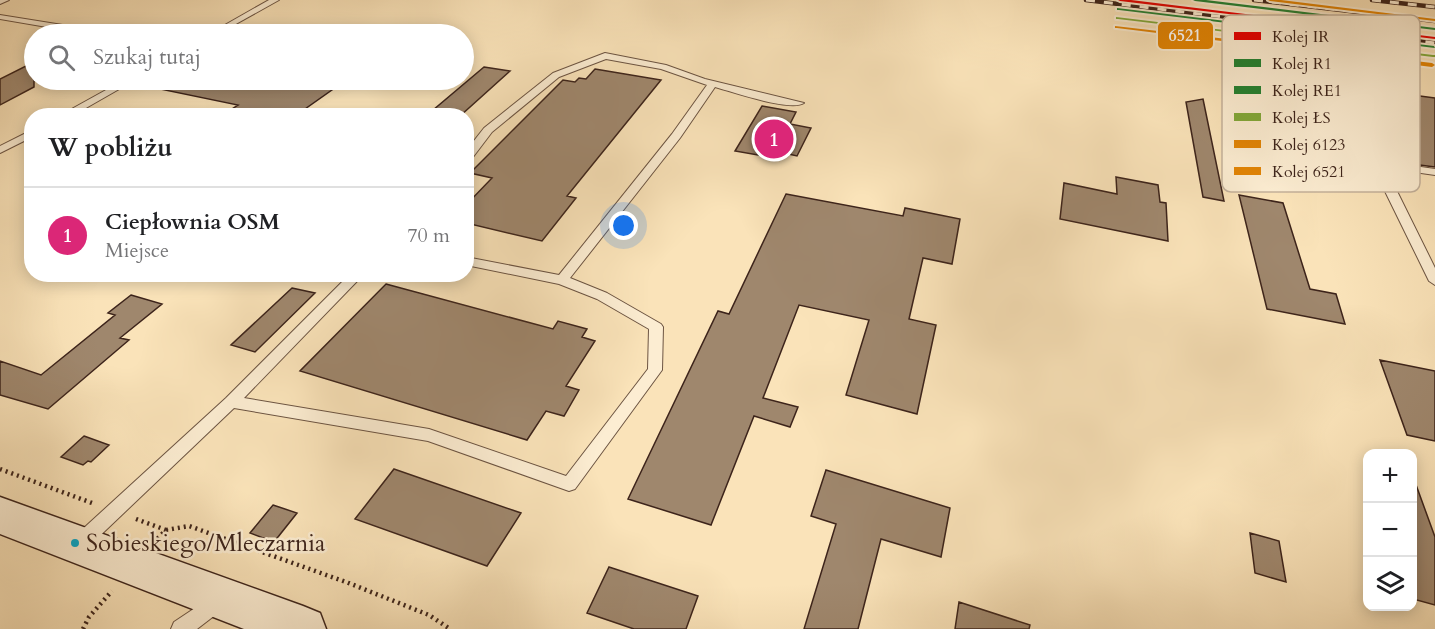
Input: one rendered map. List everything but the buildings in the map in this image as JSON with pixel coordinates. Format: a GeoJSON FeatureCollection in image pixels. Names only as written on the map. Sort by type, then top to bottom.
{"type":"FeatureCollection","features":[{"type":"Feature","properties":{"kind":"main road"},"geometry":{"type":"LineString","coordinates":[[0,515],[303,629]]}},
{"type":"Feature","properties":{"kind":"lane"},"geometry":{"type":"LineString","coordinates":[[0,2],[4,0]]}},
{"type":"Feature","properties":{"kind":"lane"},"geometry":{"type":"LineString","coordinates":[[231,24],[275,0]]}},
{"type":"Feature","properties":{"kind":"lane"},"geometry":{"type":"LineString","coordinates":[[0,17],[41,24]]}},
{"type":"Feature","properties":{"kind":"lane"},"geometry":{"type":"LineString","coordinates":[[474,148],[488,130],[556,75],[605,56],[663,68],[774,100],[799,103]]}},
{"type":"Feature","properties":{"kind":"lane"},"geometry":{"type":"LineString","coordinates":[[562,280],[676,135],[713,84]]}},
{"type":"Feature","properties":{"kind":"lane"},"geometry":{"type":"LineString","coordinates":[[79,108],[112,90]]}},
{"type":"Feature","properties":{"kind":"lane"},"geometry":{"type":"LineString","coordinates":[[0,150],[24,137]]}},
{"type":"Feature","properties":{"kind":"lane"},"geometry":{"type":"LineString","coordinates":[[1420,170],[1435,172]]}},
{"type":"Feature","properties":{"kind":"lane"},"geometry":{"type":"LineString","coordinates":[[1391,192],[1435,281]]}},
{"type":"Feature","properties":{"kind":"lane"},"geometry":{"type":"LineString","coordinates":[[231,402],[429,435],[569,484],[655,370],[656,327],[602,296],[562,280],[474,263]]}},
{"type":"Feature","properties":{"kind":"lane"},"geometry":{"type":"LineString","coordinates":[[78,544],[231,402],[350,282]]}},
{"type":"Feature","properties":{"kind":"lane"},"geometry":{"type":"LineString","coordinates":[[181,629],[222,599]]}},
{"type":"Feature","properties":{"kind":"path"},"geometry":{"type":"LineString","coordinates":[[166,530],[189,526],[346,582],[429,615],[450,629]]}},
{"type":"Feature","properties":{"kind":"railway"},"geometry":{"type":"LineString","coordinates":[[1086,0],[1222,17]]}},
{"type":"Feature","properties":{"kind":"railway"},"geometry":{"type":"LineString","coordinates":[[1254,0],[1383,15]]}},
{"type":"Feature","properties":{"kind":"railway"},"geometry":{"type":"LineString","coordinates":[[1372,0],[1435,7]]}},
{"type":"Feature","properties":{"kind":"railway"},"geometry":{"type":"LineString","coordinates":[[1420,19],[1435,21]]}},
{"type":"Feature","properties":{"kind":"railway"},"geometry":{"type":"LineString","coordinates":[[1420,41],[1435,43]]}},
{"type":"Feature","properties":{"kind":"rail line","name":"IR"},"geometry":{"type":"LineString","coordinates":[[1120,0],[1244,15]]}},
{"type":"Feature","properties":{"kind":"rail line","name":"RE1"},"geometry":{"type":"LineString","coordinates":[[1195,0],[1319,15]]}},
{"type":"Feature","properties":{"kind":"rail line","name":"6123"},"geometry":{"type":"LineString","coordinates":[[1270,0],[1394,15]]}},
{"type":"Feature","properties":{"kind":"rail line","name":"R1"},"geometry":{"type":"LineString","coordinates":[[1119,9],[1222,21]]}},
{"type":"Feature","properties":{"kind":"rail line","name":"ŁS"},"geometry":{"type":"LineString","coordinates":[[1118,18],[1222,31]]}},
{"type":"Feature","properties":{"kind":"rail line","name":"6123"},"geometry":{"type":"LineString","coordinates":[[1420,18],[1435,20]]}},
{"type":"Feature","properties":{"kind":"rail line","name":"6521"},"geometry":{"type":"LineString","coordinates":[[1117,27],[1222,40]]}},
{"type":"Feature","properties":{"kind":"rail line","name":"RE1"},"geometry":{"type":"LineString","coordinates":[[1420,27],[1435,29]]}},
{"type":"Feature","properties":{"kind":"rail line","name":"IR"},"geometry":{"type":"LineString","coordinates":[[1420,36],[1435,38]]}},
{"type":"Feature","properties":{"kind":"rail line","name":"R1"},"geometry":{"type":"LineString","coordinates":[[1420,45],[1434,47]]}},
{"type":"Feature","properties":{"kind":"rail line","name":"ŁS"},"geometry":{"type":"LineString","coordinates":[[1420,54],[1433,56]]}},
{"type":"Feature","properties":{"kind":"rail line","name":"6521"},"geometry":{"type":"LineString","coordinates":[[1420,64],[1432,65]]}},
{"type":"Feature","properties":{"kind":"place","name":"Ciepłownia OSM"},"geometry":{"type":"Point","coordinates":[774,139]}},
{"type":"Feature","properties":{"kind":"place","name":"Sobieskiego/Mleczarnia"},"geometry":{"type":"Point","coordinates":[75,543]}}]}
